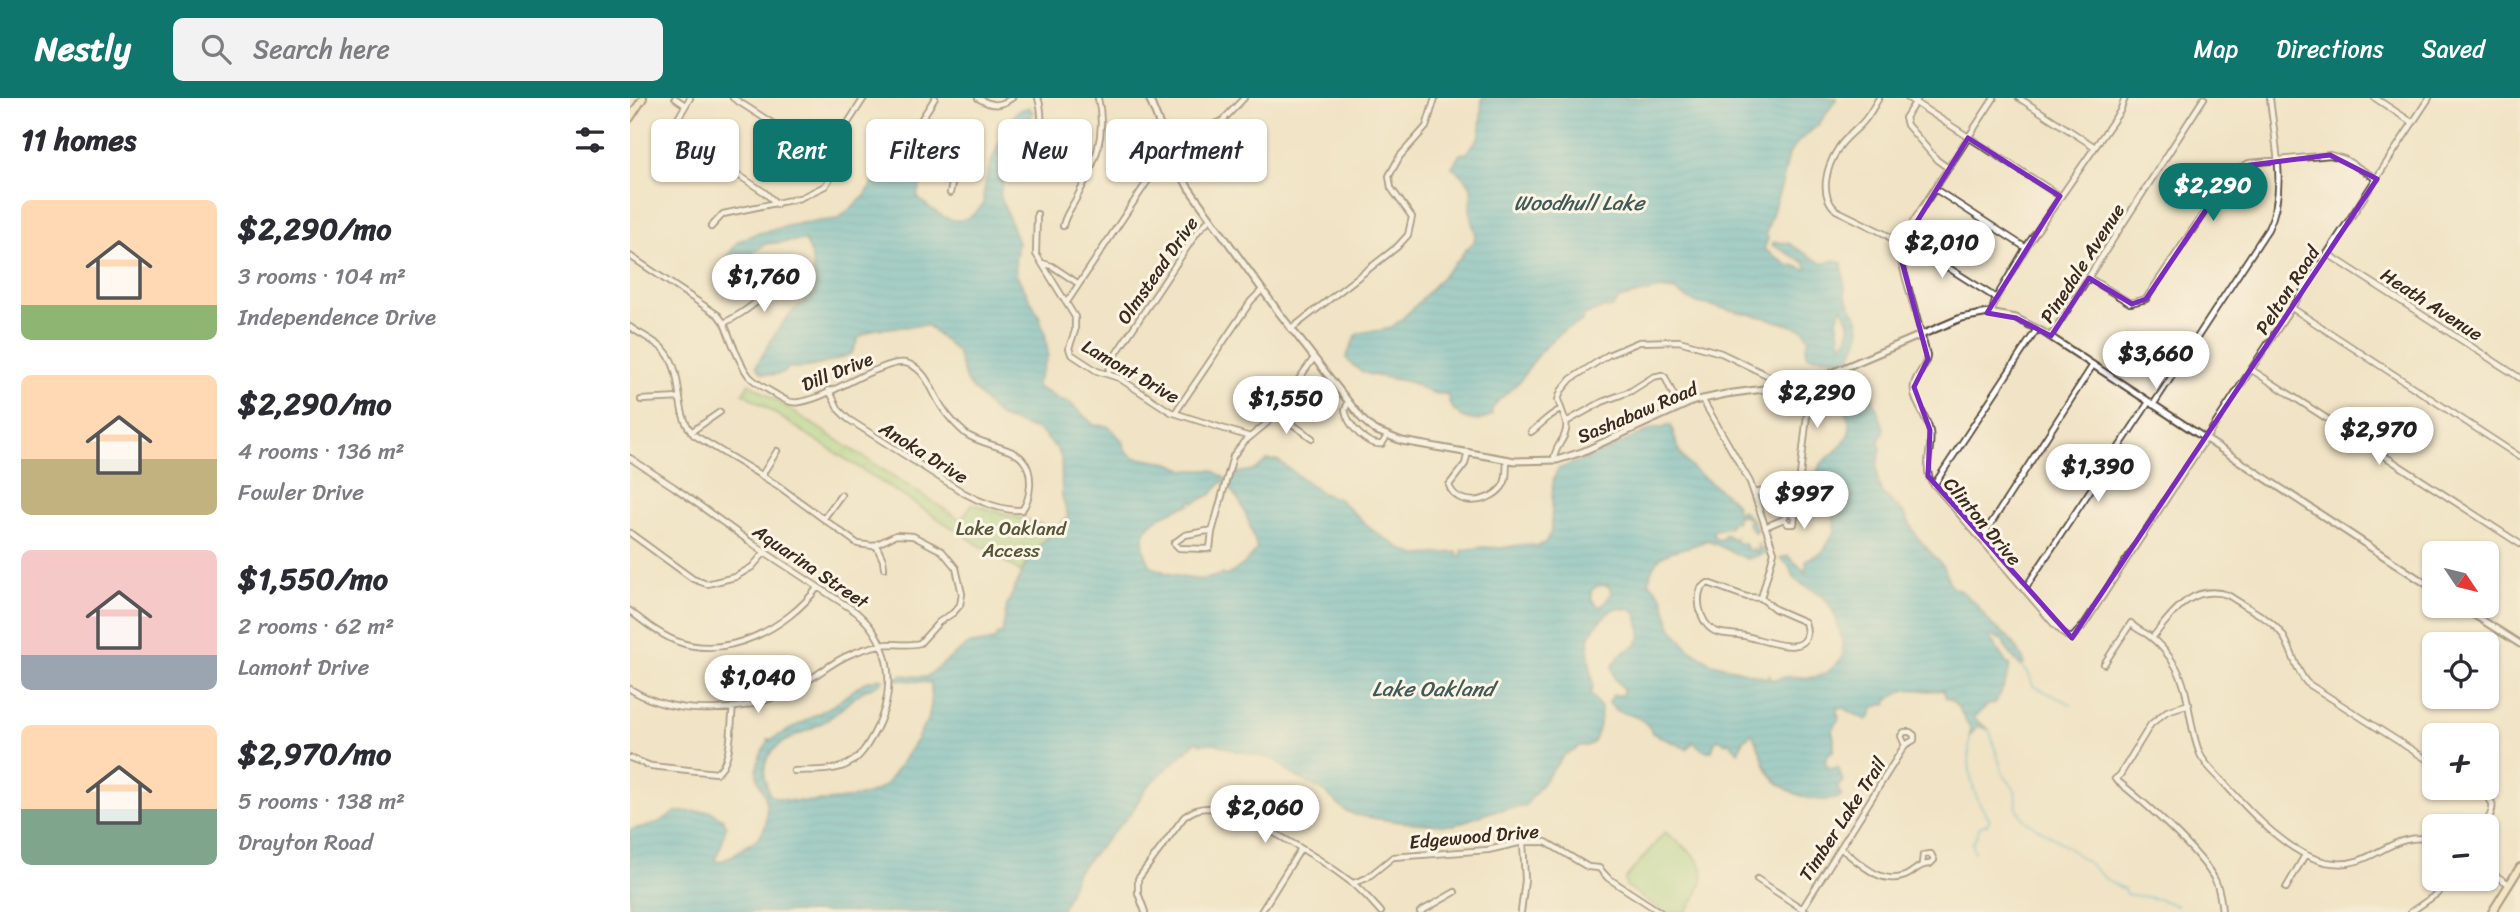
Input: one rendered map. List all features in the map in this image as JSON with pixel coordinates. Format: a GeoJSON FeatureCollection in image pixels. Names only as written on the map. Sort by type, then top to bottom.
{"type":"FeatureCollection","features":[{"type":"Feature","properties":{"kind":"main road"},"geometry":{"type":"LineString","coordinates":[[630,118],[643,98]]}},
{"type":"Feature","properties":{"kind":"main road"},"geometry":{"type":"LineString","coordinates":[[2492,912],[2520,867]]}},
{"type":"Feature","properties":{"kind":"street"},"geometry":{"type":"LineString","coordinates":[[675,98],[685,105]]}},
{"type":"Feature","properties":{"kind":"street"},"geometry":{"type":"LineString","coordinates":[[690,98],[674,125],[675,133],[764,192],[777,204]]}},
{"type":"Feature","properties":{"kind":"street"},"geometry":{"type":"LineString","coordinates":[[733,98],[766,119]]}},
{"type":"Feature","properties":{"kind":"street"},"geometry":{"type":"LineString","coordinates":[[850,119],[864,98]]}},
{"type":"Feature","properties":{"kind":"street"},"geometry":{"type":"LineString","coordinates":[[935,98],[912,134],[912,139],[959,152],[950,193]]}},
{"type":"Feature","properties":{"kind":"street"},"geometry":{"type":"LineString","coordinates":[[978,98],[994,106],[1012,98]]}},
{"type":"Feature","properties":{"kind":"street"},"geometry":{"type":"LineString","coordinates":[[1038,98],[1041,119]]}},
{"type":"Feature","properties":{"kind":"street"},"geometry":{"type":"LineString","coordinates":[[1063,226],[1098,147],[1103,122],[1098,98]]}},
{"type":"Feature","properties":{"kind":"street","name":"Sashabaw Road"},"geometry":{"type":"LineString","coordinates":[[1149,98],[1158,119]]}},
{"type":"Feature","properties":{"kind":"street"},"geometry":{"type":"LineString","coordinates":[[1224,119],[1244,98]]}},
{"type":"Feature","properties":{"kind":"street"},"geometry":{"type":"LineString","coordinates":[[1291,329],[1383,260],[1408,235],[1412,217],[1391,188],[1389,176],[1400,156],[1426,127],[1435,98]]}},
{"type":"Feature","properties":{"kind":"street"},"geometry":{"type":"LineString","coordinates":[[1879,98],[1865,121],[1839,146],[1828,174],[1826,196],[1830,205],[1836,209],[1885,234],[1900,245],[1994,98]]}},
{"type":"Feature","properties":{"kind":"street"},"geometry":{"type":"LineString","coordinates":[[1908,98],[1916,100],[1968,138],[2060,197]]}},
{"type":"Feature","properties":{"kind":"street"},"geometry":{"type":"LineString","coordinates":[[2019,98],[2095,147]]}},
{"type":"Feature","properties":{"kind":"street"},"geometry":{"type":"LineString","coordinates":[[1991,314],[1996,298],[2026,248],[2120,111],[2126,98]]}},
{"type":"Feature","properties":{"kind":"street","name":"Pinedale Avenue"},"geometry":{"type":"LineString","coordinates":[[2050,337],[2204,98]]}},
{"type":"Feature","properties":{"kind":"street"},"geometry":{"type":"LineString","coordinates":[[2024,590],[2273,220],[2279,197],[2270,98]]}},
{"type":"Feature","properties":{"kind":"street"},"geometry":{"type":"LineString","coordinates":[[2375,98],[2413,123]]}},
{"type":"Feature","properties":{"kind":"street","name":"Pelton Road"},"geometry":{"type":"LineString","coordinates":[[2075,637],[2207,440],[2429,98]]}},
{"type":"Feature","properties":{"kind":"street"},"geometry":{"type":"LineString","coordinates":[[1916,100],[1905,118],[1907,125],[1927,150],[1948,168]]}},
{"type":"Feature","properties":{"kind":"street"},"geometry":{"type":"LineString","coordinates":[[2089,278],[2130,303],[2146,299],[2230,174],[2249,163],[2336,156],[2377,179]]}},
{"type":"Feature","properties":{"kind":"street"},"geometry":{"type":"LineString","coordinates":[[711,227],[723,214],[800,198],[825,187],[829,182]]}},
{"type":"Feature","properties":{"kind":"street"},"geometry":{"type":"LineString","coordinates":[[1037,214],[1035,246],[1042,263],[1067,302],[1147,182]]}},
{"type":"Feature","properties":{"kind":"street","name":"Sashabaw Road"},"geometry":{"type":"LineString","coordinates":[[1185,182],[1262,290],[1348,402],[1368,425],[1387,436],[1507,459],[1538,462],[1553,460],[1582,452],[1702,399],[1808,383],[1961,318],[1991,314],[2016,318],[2050,337],[2422,581]]}},
{"type":"Feature","properties":{"kind":"street"},"geometry":{"type":"LineString","coordinates":[[1935,189],[2026,248]]}},
{"type":"Feature","properties":{"kind":"street","name":"Olmstead Drive"},"geometry":{"type":"LineString","coordinates":[[1108,374],[1112,360],[1161,285],[1198,231],[1210,219]]}},
{"type":"Feature","properties":{"kind":"street"},"geometry":{"type":"LineString","coordinates":[[1903,239],[1996,298]]}},
{"type":"Feature","properties":{"kind":"street","name":"Clinton Drive"},"geometry":{"type":"LineString","coordinates":[[1900,245],[1901,261],[1927,361],[1914,387],[1930,430],[1928,476],[2063,633],[2070,638],[2075,637]]}},
{"type":"Feature","properties":{"kind":"street","name":"Heath Avenue"},"geometry":{"type":"LineString","coordinates":[[2328,254],[2520,378]]}},
{"type":"Feature","properties":{"kind":"street","name":"Dill Drive"},"geometry":{"type":"LineString","coordinates":[[630,256],[707,306],[724,323],[749,376],[786,400],[796,402],[816,397],[889,365],[902,363],[913,366],[925,377],[943,410],[966,434],[1014,454],[1025,462],[1029,475],[1029,495],[1028,503],[1021,510]]}},
{"type":"Feature","properties":{"kind":"street"},"geometry":{"type":"LineString","coordinates":[[1042,263],[1052,266],[1079,284]]}},
{"type":"Feature","properties":{"kind":"street"},"geometry":{"type":"LineString","coordinates":[[724,323],[752,307],[783,277]]}},
{"type":"Feature","properties":{"kind":"street"},"geometry":{"type":"LineString","coordinates":[[1175,414],[1251,301],[1262,290]]}},
{"type":"Feature","properties":{"kind":"street","name":"Lamont Drive"},"geometry":{"type":"LineString","coordinates":[[1067,302],[1075,317],[1075,331],[1069,348],[1071,354],[1175,414],[1250,437]]}},
{"type":"Feature","properties":{"kind":"street"},"geometry":{"type":"LineString","coordinates":[[2292,309],[2520,457]]}},
{"type":"Feature","properties":{"kind":"street"},"geometry":{"type":"LineString","coordinates":[[630,327],[665,350],[675,369],[686,424],[691,432],[762,475],[858,544],[876,545],[890,537],[903,534],[934,545],[956,568],[962,594],[957,609],[939,622],[920,643],[881,645],[848,655],[799,686],[756,702],[733,707],[673,707],[630,689]]}},
{"type":"Feature","properties":{"kind":"street","name":"Pinedale Avenue"},"geometry":{"type":"LineString","coordinates":[[1934,485],[2037,329]]}},
{"type":"Feature","properties":{"kind":"street"},"geometry":{"type":"LineString","coordinates":[[1553,460],[1566,435],[1566,422],[1559,395],[1571,379],[1608,355],[1639,342],[1679,341],[1721,353],[1775,379],[1780,388]]}},
{"type":"Feature","properties":{"kind":"street"},"geometry":{"type":"LineString","coordinates":[[1212,532],[1185,535],[1174,543],[1179,548],[1206,549],[1212,545],[1212,532],[1233,456],[1267,423],[1314,358]]}},
{"type":"Feature","properties":{"kind":"street"},"geometry":{"type":"LineString","coordinates":[[1981,539],[2093,365]]}},
{"type":"Feature","properties":{"kind":"street"},"geometry":{"type":"LineString","coordinates":[[2252,370],[2520,544]]}},
{"type":"Feature","properties":{"kind":"street"},"geometry":{"type":"LineString","coordinates":[[1566,422],[1602,401],[1632,391],[1658,375],[1665,377],[1679,407]]}},
{"type":"Feature","properties":{"kind":"street"},"geometry":{"type":"LineString","coordinates":[[1800,476],[1808,383]]}},
{"type":"Feature","properties":{"kind":"street","name":"Anoka Drive"},"geometry":{"type":"LineString","coordinates":[[829,390],[839,410],[848,419],[945,482],[976,500],[1021,510]]}},
{"type":"Feature","properties":{"kind":"street"},"geometry":{"type":"LineString","coordinates":[[640,401],[680,398]]}},
{"type":"Feature","properties":{"kind":"street"},"geometry":{"type":"LineString","coordinates":[[1702,399],[1754,493],[1774,552],[1761,598]]}},
{"type":"Feature","properties":{"kind":"street"},"geometry":{"type":"LineString","coordinates":[[1348,402],[1345,410],[1349,421],[1370,442],[1382,444],[1387,436]]}},
{"type":"Feature","properties":{"kind":"street"},"geometry":{"type":"LineString","coordinates":[[1531,432],[1552,413],[1561,410]]}},
{"type":"Feature","properties":{"kind":"street"},"geometry":{"type":"LineString","coordinates":[[691,432],[720,412]]}},
{"type":"Feature","properties":{"kind":"street"},"geometry":{"type":"LineString","coordinates":[[1275,412],[1312,438]]}},
{"type":"Feature","properties":{"kind":"street"},"geometry":{"type":"LineString","coordinates":[[762,475],[777,451]]}},
{"type":"Feature","properties":{"kind":"street"},"geometry":{"type":"LineString","coordinates":[[1468,453],[1465,464],[1449,485],[1456,496],[1464,500],[1482,498],[1498,491],[1505,481],[1507,459]]}},
{"type":"Feature","properties":{"kind":"street","name":"Aquarina Street"},"geometry":{"type":"LineString","coordinates":[[630,458],[866,621],[881,645],[889,673],[889,691],[886,707],[864,751],[853,761],[839,767],[794,771]]}},
{"type":"Feature","properties":{"kind":"street"},"geometry":{"type":"LineString","coordinates":[[1754,493],[1774,489],[1785,494],[1788,513],[1784,519],[1765,527]]}},
{"type":"Feature","properties":{"kind":"street"},"geometry":{"type":"LineString","coordinates":[[824,518],[841,495]]}},
{"type":"Feature","properties":{"kind":"street"},"geometry":{"type":"LineString","coordinates":[[1784,519],[1788,524],[1794,524],[1795,516],[1788,513]]}},
{"type":"Feature","properties":{"kind":"street"},"geometry":{"type":"LineString","coordinates":[[630,533],[693,579],[707,584],[735,577],[752,566],[765,552]]}},
{"type":"Feature","properties":{"kind":"street"},"geometry":{"type":"LineString","coordinates":[[876,545],[884,568]]}},
{"type":"Feature","properties":{"kind":"street"},"geometry":{"type":"LineString","coordinates":[[1708,583],[1747,597],[1761,598],[1775,609],[1805,622],[1808,630],[1803,641],[1793,647],[1787,647],[1743,635],[1719,633],[1703,619],[1698,603],[1701,588],[1708,583]]}},
{"type":"Feature","properties":{"kind":"street"},"geometry":{"type":"LineString","coordinates":[[630,611],[663,635],[677,641],[690,645],[718,646],[752,637],[784,621],[803,606],[818,587]]}},
{"type":"Feature","properties":{"kind":"street"},"geometry":{"type":"LineString","coordinates":[[2152,638],[2188,598],[2210,592],[2228,595],[2277,629],[2290,650],[2295,666],[2307,683],[2422,756]]}},
{"type":"Feature","properties":{"kind":"street"},"geometry":{"type":"LineString","coordinates":[[2479,618],[2520,644]]}},
{"type":"Feature","properties":{"kind":"street"},"geometry":{"type":"LineString","coordinates":[[2104,664],[2131,623],[2135,629],[2152,638],[2177,668],[2203,759],[2255,817],[2305,855],[2321,861],[2344,864],[2370,857],[2400,840],[2422,838]]}},
{"type":"Feature","properties":{"kind":"street"},"geometry":{"type":"LineString","coordinates":[[2189,704],[2167,711],[2151,724],[2115,779],[2188,846],[2209,870],[2219,889],[2222,912]]}},
{"type":"Feature","properties":{"kind":"street"},"geometry":{"type":"LineString","coordinates":[[630,758],[651,766],[686,772],[716,773],[722,769],[727,759],[733,707]]}},
{"type":"Feature","properties":{"kind":"street","name":"Timber Lake Trail"},"geometry":{"type":"LineString","coordinates":[[1804,910],[1905,745]]}},
{"type":"Feature","properties":{"kind":"street"},"geometry":{"type":"LineString","coordinates":[[1145,912],[1138,893],[1138,879],[1184,817],[1191,811],[1208,808],[1248,821],[1300,850],[1353,883],[1381,912]]}},
{"type":"Feature","properties":{"kind":"street"},"geometry":{"type":"LineString","coordinates":[[1521,912],[1523,842]]}},
{"type":"Feature","properties":{"kind":"street","name":"Edgewood Drive"},"geometry":{"type":"LineString","coordinates":[[1353,883],[1367,878],[1393,857],[1488,850],[1523,842],[1546,842],[1588,867],[1599,869],[1608,878],[1661,912]]}},
{"type":"Feature","properties":{"kind":"street"},"geometry":{"type":"LineString","coordinates":[[1840,848],[1868,870],[1889,878],[1903,877],[1922,864]]}},
{"type":"Feature","properties":{"kind":"street"},"geometry":{"type":"LineString","coordinates":[[1261,912],[1300,850]]}},
{"type":"Feature","properties":{"kind":"street"},"geometry":{"type":"LineString","coordinates":[[2286,888],[2305,855]]}},
{"type":"Feature","properties":{"kind":"street"},"geometry":{"type":"LineString","coordinates":[[2499,878],[2509,884]]}},
{"type":"Feature","properties":{"kind":"street"},"geometry":{"type":"LineString","coordinates":[[1757,880],[1804,910]]}},
{"type":"Feature","properties":{"kind":"street"},"geometry":{"type":"LineString","coordinates":[[2411,912],[2440,891]]}},
{"type":"Feature","properties":{"kind":"street"},"geometry":{"type":"LineString","coordinates":[[1420,912],[1455,892]]}},
{"type":"Feature","properties":{"kind":"highlighted area"},"geometry":{"type":"Polygon","coordinates":[[[1968,138],[2060,196],[1987,313],[2016,318],[2051,336],[2089,278],[2132,304],[2146,299],[2230,174],[2243,166],[2330,155],[2377,179],[2072,638],[1928,476],[1930,430],[1914,387],[1928,359],[1899,251],[1968,138]]]}},
{"type":"Feature","properties":{"kind":"green space","name":"Lake Oakland Access"},"geometry":{"type":"Polygon","coordinates":[[[749,383],[961,520],[972,504],[1057,529],[1030,555],[1021,572],[743,393],[749,383]]]}},
{"type":"Feature","properties":{"kind":"green space"},"geometry":{"type":"Polygon","coordinates":[[[1665,832],[1688,850],[1701,866],[1701,885],[1686,912],[1664,912],[1626,886],[1625,879],[1665,832]]]}},
{"type":"Feature","properties":{"kind":"water","name":"Lake Oakland"},"geometry":{"type":"Polygon","coordinates":[[[1482,98],[1837,98],[1819,124],[1798,142],[1789,154],[1766,233],[1768,239],[1764,249],[1789,266],[1794,265],[1805,270],[1808,268],[1804,262],[1772,245],[1774,242],[1788,243],[1823,264],[1835,260],[1842,263],[1846,297],[1859,321],[1860,333],[1852,355],[1853,361],[1871,393],[1884,428],[1879,441],[1881,450],[1877,466],[1882,493],[1904,513],[1917,537],[1944,567],[1951,587],[1960,590],[1975,603],[1992,625],[2017,648],[2025,663],[2021,667],[2005,647],[2004,641],[1992,636],[1990,638],[2007,664],[2010,664],[2005,684],[1995,703],[1988,705],[1973,718],[1990,730],[1978,726],[1969,738],[1971,729],[1958,707],[1946,698],[1943,690],[1903,691],[1888,699],[1886,704],[1874,707],[1866,720],[1843,708],[1836,708],[1839,718],[1832,731],[1834,750],[1827,755],[1825,763],[1830,769],[1838,767],[1843,782],[1837,787],[1842,796],[1833,799],[1811,799],[1789,790],[1771,776],[1751,733],[1745,738],[1738,752],[1729,741],[1726,744],[1719,739],[1715,741],[1712,751],[1705,751],[1693,742],[1687,749],[1652,733],[1646,723],[1637,717],[1615,710],[1609,703],[1613,695],[1621,695],[1624,691],[1614,677],[1612,667],[1622,653],[1636,645],[1641,631],[1636,613],[1629,609],[1615,608],[1595,626],[1589,643],[1593,687],[1590,693],[1601,708],[1600,724],[1594,742],[1579,746],[1564,755],[1525,806],[1494,811],[1454,825],[1399,822],[1355,815],[1273,759],[1235,751],[1215,743],[1201,744],[1197,741],[1147,787],[1131,813],[1077,872],[1061,912],[630,912],[630,830],[657,823],[676,812],[710,811],[723,819],[726,826],[715,860],[718,862],[732,856],[757,839],[766,823],[765,796],[757,771],[768,739],[835,704],[863,683],[879,678],[883,679],[882,682],[862,692],[827,720],[779,746],[770,754],[765,764],[765,778],[770,795],[780,799],[812,802],[848,799],[877,790],[886,784],[928,721],[931,705],[931,683],[895,679],[902,675],[926,677],[967,645],[994,640],[998,634],[1002,634],[1007,605],[1030,555],[1068,517],[1062,496],[1061,457],[1057,449],[1040,431],[1002,418],[993,411],[966,381],[957,352],[927,325],[876,329],[859,337],[852,353],[837,359],[812,366],[788,368],[785,372],[773,375],[762,373],[756,366],[780,326],[814,294],[810,251],[804,240],[766,244],[739,262],[727,257],[737,242],[755,234],[801,223],[838,219],[865,196],[873,182],[921,182],[917,196],[934,211],[951,219],[967,218],[983,204],[989,167],[998,147],[998,182],[1003,182],[1000,194],[1018,243],[1016,274],[1039,316],[1045,333],[1048,355],[1036,386],[1062,401],[1069,402],[1094,425],[1112,429],[1124,443],[1125,450],[1133,457],[1169,463],[1186,470],[1212,470],[1230,481],[1237,473],[1255,470],[1267,460],[1277,460],[1322,493],[1339,499],[1371,529],[1403,550],[1417,555],[1457,552],[1460,557],[1463,550],[1525,544],[1537,546],[1545,543],[1551,532],[1553,480],[1558,469],[1608,450],[1653,428],[1671,425],[1682,456],[1701,476],[1731,499],[1737,505],[1736,509],[1740,512],[1742,510],[1750,517],[1756,528],[1754,532],[1748,524],[1749,518],[1738,515],[1736,522],[1732,521],[1729,527],[1714,530],[1713,535],[1718,540],[1725,534],[1733,539],[1736,537],[1735,542],[1745,544],[1750,552],[1753,549],[1757,553],[1758,543],[1760,551],[1764,546],[1769,552],[1747,559],[1707,540],[1663,555],[1652,569],[1649,581],[1663,598],[1671,627],[1689,649],[1712,663],[1767,678],[1769,675],[1772,680],[1793,676],[1817,677],[1833,667],[1843,656],[1840,630],[1833,612],[1823,597],[1794,578],[1789,566],[1780,558],[1788,556],[1806,572],[1806,560],[1823,552],[1835,531],[1832,505],[1823,485],[1814,477],[1821,464],[1843,444],[1850,431],[1845,409],[1847,366],[1836,359],[1807,355],[1809,339],[1803,329],[1694,302],[1675,291],[1659,289],[1619,299],[1612,308],[1603,308],[1584,316],[1581,323],[1565,329],[1540,352],[1519,382],[1498,401],[1491,411],[1492,415],[1482,420],[1459,414],[1451,406],[1448,395],[1435,394],[1412,383],[1368,374],[1346,358],[1356,335],[1384,330],[1402,319],[1473,243],[1475,234],[1470,209],[1471,187],[1452,167],[1460,154],[1467,153],[1480,135],[1482,98]],[[1841,307],[1837,320],[1843,344],[1848,335],[1847,316],[1841,307]],[[1222,482],[1212,494],[1194,503],[1193,500],[1190,501],[1190,505],[1167,513],[1150,526],[1143,543],[1152,567],[1178,577],[1205,579],[1222,574],[1226,576],[1254,553],[1257,549],[1241,504],[1229,484],[1222,482]],[[1608,585],[1597,586],[1591,591],[1594,603],[1601,607],[1612,593],[1608,585]]]}},
{"type":"Feature","properties":{"kind":"water","name":"Lake Oakland"},"geometry":{"type":"Polygon","coordinates":[[[1029,107],[1033,112],[1030,119],[1012,119],[1017,111],[1029,107]]]}},
{"type":"Feature","properties":{"kind":"waterway"},"geometry":{"type":"LineString","coordinates":[[2022,666],[2029,674],[2033,686],[2071,704]]}},
{"type":"Feature","properties":{"kind":"waterway"},"geometry":{"type":"LineString","coordinates":[[1989,729],[2003,774],[2015,790],[2017,808],[2024,820],[2056,839],[2108,881],[2124,889],[2126,894],[2157,899],[2177,906]]}},
{"type":"Feature","properties":{"kind":"waterway"},"geometry":{"type":"LineString","coordinates":[[1970,736],[1972,780],[1978,801],[1990,819],[1987,824],[1979,827],[1972,844],[1974,852]]}},
{"type":"Feature","properties":{"kind":"water label","name":"Woodhull Lake"},"geometry":{"type":"Point","coordinates":[1579,203]}}]}
